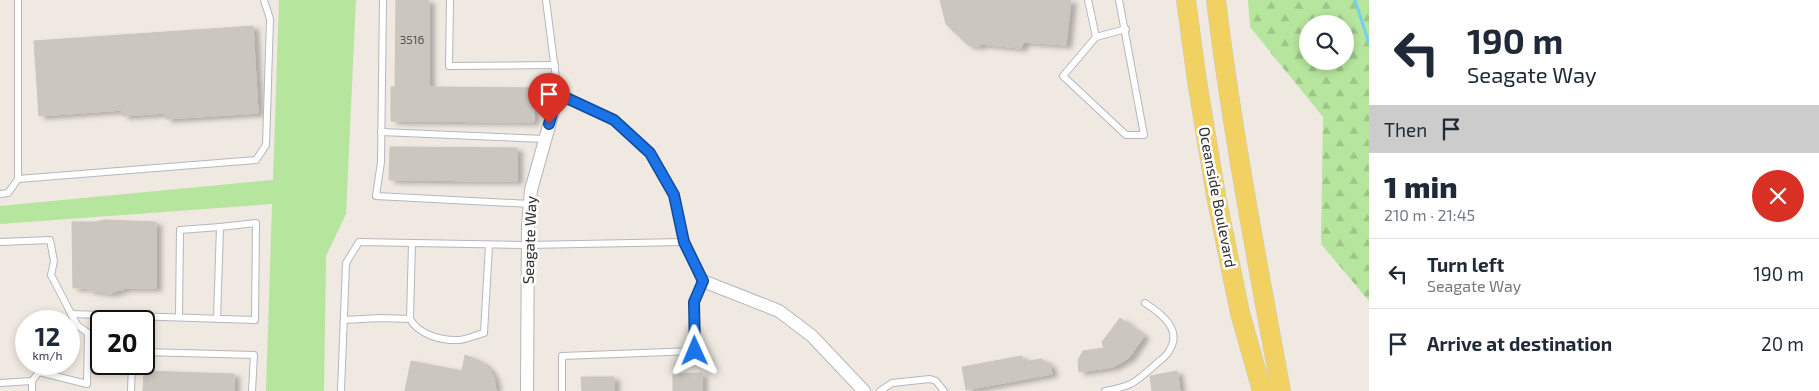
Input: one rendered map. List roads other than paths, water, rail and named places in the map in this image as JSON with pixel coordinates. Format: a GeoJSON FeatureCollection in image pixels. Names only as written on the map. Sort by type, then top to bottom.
{"type":"FeatureCollection","features":[{"type":"Feature","properties":{"kind":"main road","name":"Oceanside Boulevard"},"geometry":{"type":"LineString","coordinates":[[1186,0],[1216,196],[1240,313],[1262,391]]}},
{"type":"Feature","properties":{"kind":"main road","name":"Oceanside Boulevard"},"geometry":{"type":"LineString","coordinates":[[1216,0],[1224,65],[1244,187],[1281,391]]}},
{"type":"Feature","properties":{"kind":"street","name":"Seagate Way"},"geometry":{"type":"LineString","coordinates":[[527,391],[528,245],[531,190],[558,94]]}},
{"type":"Feature","properties":{"kind":"street"},"geometry":{"type":"LineString","coordinates":[[703,281],[779,311],[812,336],[864,391]]}},
{"type":"Feature","properties":{"kind":"lane"},"geometry":{"type":"LineString","coordinates":[[0,194],[8,193],[18,178],[19,0]]}},
{"type":"Feature","properties":{"kind":"lane"},"geometry":{"type":"LineString","coordinates":[[18,178],[256,160],[266,145],[270,19],[264,0]]}},
{"type":"Feature","properties":{"kind":"lane"},"geometry":{"type":"LineString","coordinates":[[383,0],[381,162],[376,196],[530,204]]}},
{"type":"Feature","properties":{"kind":"lane"},"geometry":{"type":"LineString","coordinates":[[450,0],[448,66],[556,65]]}},
{"type":"Feature","properties":{"kind":"lane"},"geometry":{"type":"LineString","coordinates":[[546,0],[556,65],[558,94],[614,120],[650,153],[674,195],[684,242],[703,281],[694,302],[695,351],[562,356],[562,391]]}},
{"type":"Feature","properties":{"kind":"lane"},"geometry":{"type":"LineString","coordinates":[[1088,0],[1096,37]]}},
{"type":"Feature","properties":{"kind":"lane"},"geometry":{"type":"LineString","coordinates":[[1119,0],[1126,29],[1144,135],[1126,135],[1063,76],[1096,37],[1126,29]]}},
{"type":"Feature","properties":{"kind":"lane"},"geometry":{"type":"LineString","coordinates":[[381,132],[545,139]]}},
{"type":"Feature","properties":{"kind":"lane"},"geometry":{"type":"LineString","coordinates":[[80,314],[255,320],[256,223],[180,230],[179,317]]}},
{"type":"Feature","properties":{"kind":"lane"},"geometry":{"type":"LineString","coordinates":[[217,319],[220,227]]}},
{"type":"Feature","properties":{"kind":"lane"},"geometry":{"type":"LineString","coordinates":[[0,242],[50,240],[54,262],[51,275],[69,310]]}},
{"type":"Feature","properties":{"kind":"lane"},"geometry":{"type":"LineString","coordinates":[[341,391],[346,263],[359,242],[528,245],[684,242]]}},
{"type":"Feature","properties":{"kind":"lane"},"geometry":{"type":"LineString","coordinates":[[412,243],[410,319],[415,328],[435,338],[461,340],[484,333],[489,245]]}},
{"type":"Feature","properties":{"kind":"lane"},"geometry":{"type":"LineString","coordinates":[[1105,391],[1133,388],[1168,353],[1174,342],[1173,329],[1167,320],[1145,303]]}},
{"type":"Feature","properties":{"kind":"lane"},"geometry":{"type":"LineString","coordinates":[[344,320],[410,319]]}},
{"type":"Feature","properties":{"kind":"lane"},"geometry":{"type":"LineString","coordinates":[[51,375],[87,384],[88,333],[80,327]]}},
{"type":"Feature","properties":{"kind":"lane"},"geometry":{"type":"LineString","coordinates":[[155,352],[254,355],[252,391]]}},
{"type":"Feature","properties":{"kind":"lane"},"geometry":{"type":"LineString","coordinates":[[32,391],[32,382],[37,375]]}},
{"type":"Feature","properties":{"kind":"lane"},"geometry":{"type":"LineString","coordinates":[[131,391],[132,375]]}},
{"type":"Feature","properties":{"kind":"lane"},"geometry":{"type":"LineString","coordinates":[[880,391],[892,383],[930,379],[936,381],[944,391]]}},
{"type":"Feature","properties":{"kind":"lane"},"geometry":{"type":"LineString","coordinates":[[0,383],[32,382]]}},
{"type":"Feature","properties":{"kind":"waterway"},"geometry":{"type":"LineString","coordinates":[[1355,0],[1369,43]]}}]}
